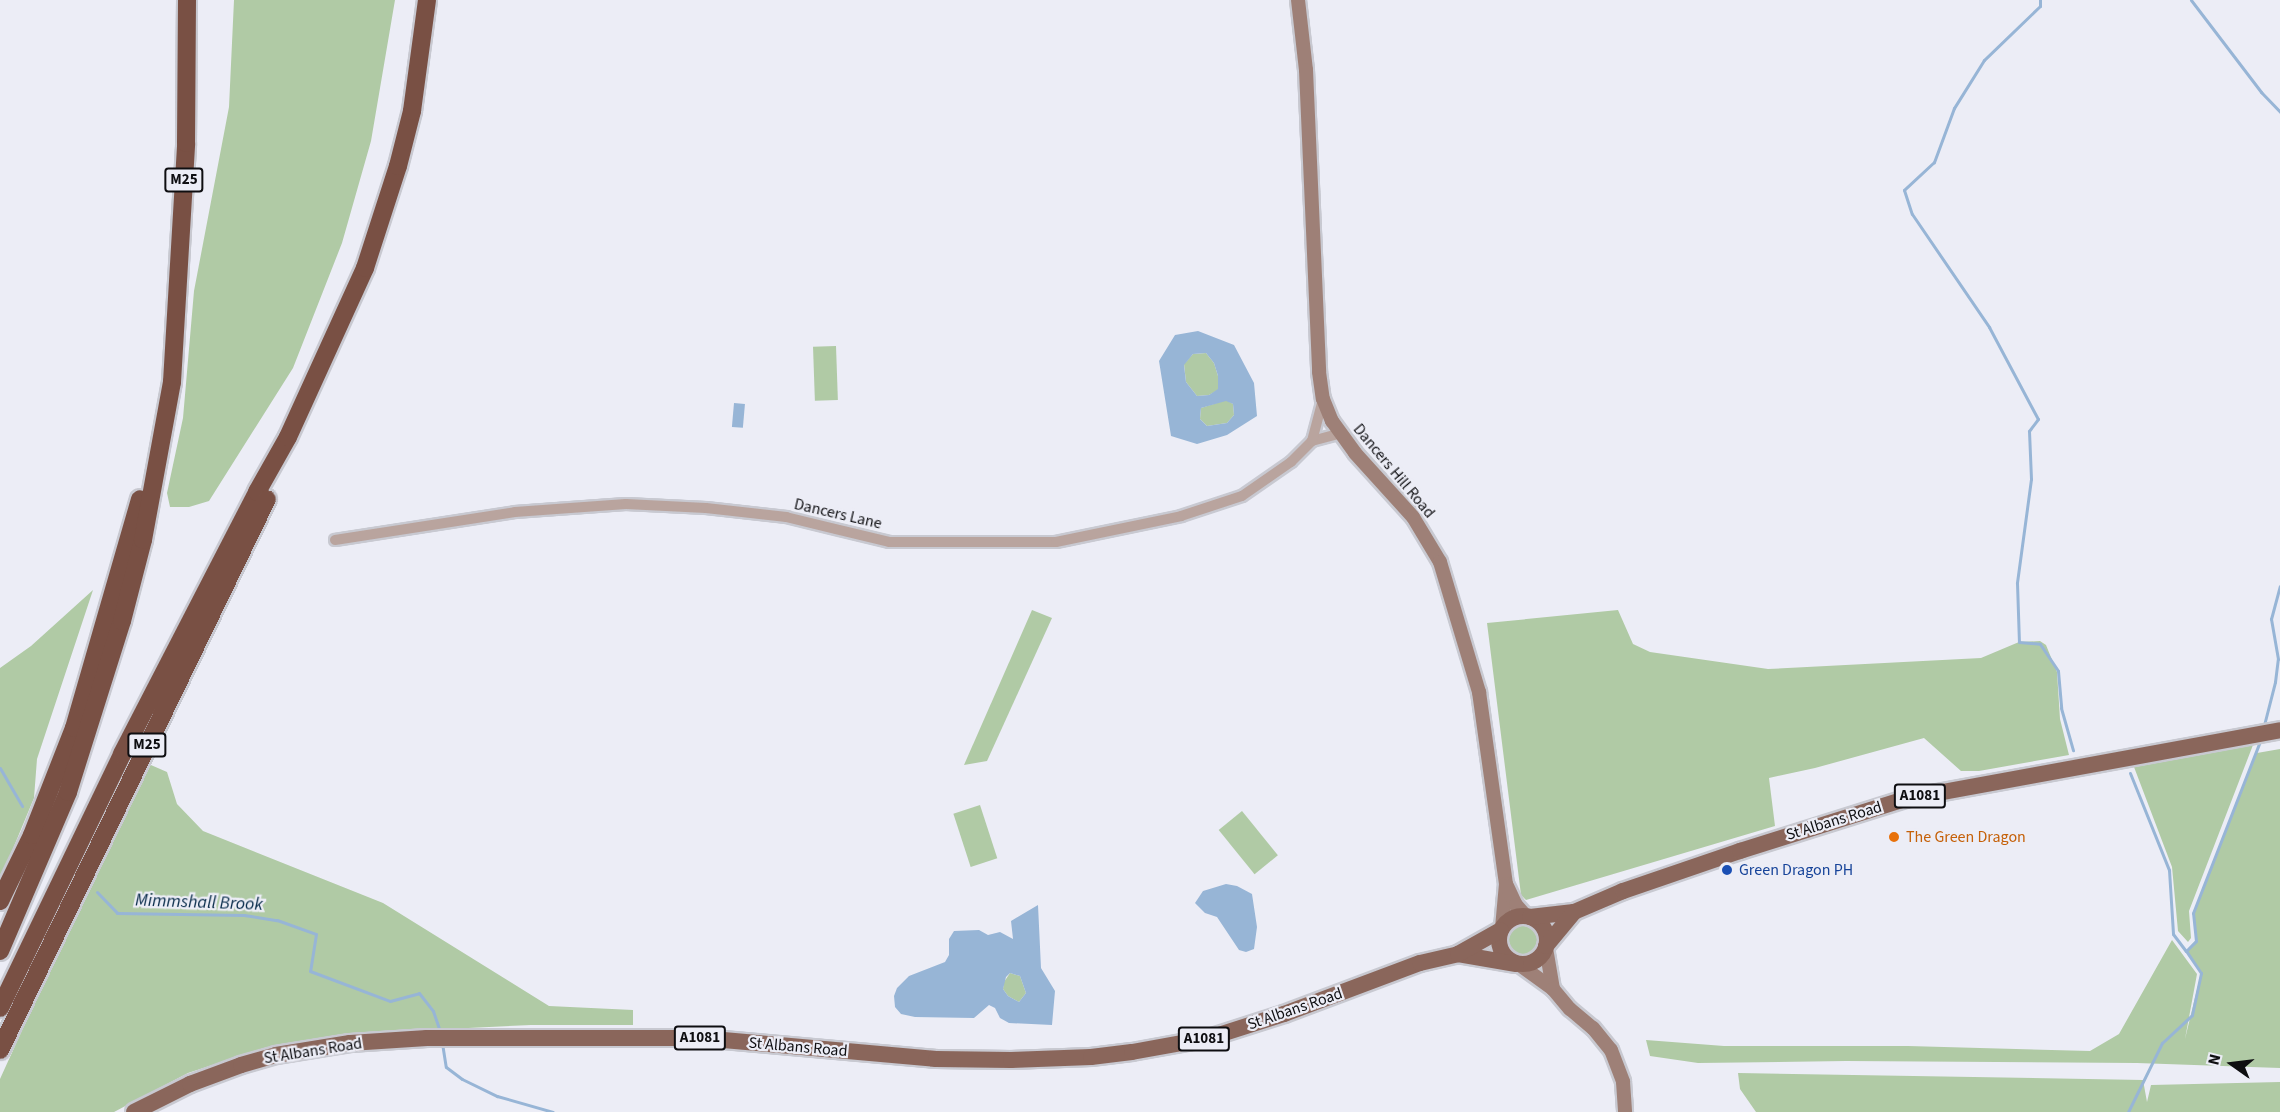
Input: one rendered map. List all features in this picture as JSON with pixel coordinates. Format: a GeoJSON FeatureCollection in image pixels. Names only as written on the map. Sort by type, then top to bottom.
{"type":"FeatureCollection","features":[{"type":"Feature","properties":{"kind":"highway","name":"M25"},"geometry":{"type":"LineString","coordinates":[[0,951],[68,792],[122,621],[143,540],[172,382],[186,143],[187,0]]}},
{"type":"Feature","properties":{"kind":"highway","name":"M25"},"geometry":{"type":"LineString","coordinates":[[0,1008],[122,754],[257,492],[288,437],[360,278],[384,212],[412,111],[427,0]]}},
{"type":"Feature","properties":{"kind":"highway","name":"M25"},"geometry":{"type":"LineString","coordinates":[[0,901],[32,835],[74,728],[141,494],[162,380],[172,359]]}},
{"type":"Feature","properties":{"kind":"highway","name":"M25"},"geometry":{"type":"LineString","coordinates":[[0,1050],[267,499],[288,437]]}},
{"type":"Feature","properties":{"kind":"main road","name":"St Albans Road"},"geometry":{"type":"LineString","coordinates":[[1528,917],[1574,912],[1623,891],[1740,851],[1905,799],[2280,730]]}},
{"type":"Feature","properties":{"kind":"main road","name":"St Albans Road"},"geometry":{"type":"LineString","coordinates":[[1546,947],[1574,912]]}},
{"type":"Feature","properties":{"kind":"main road"},"geometry":{"type":"LineString","coordinates":[[1528,917],[1542,925],[1546,947],[1539,959],[1518,964],[1501,951],[1501,929],[1512,919],[1528,917]]}},
{"type":"Feature","properties":{"kind":"main road","name":"St Albans Road"},"geometry":{"type":"LineString","coordinates":[[134,1112],[190,1084],[276,1055],[350,1043],[427,1038],[528,1036],[701,1038],[936,1059],[1091,1057],[1209,1038],[1284,1014],[1420,963],[1458,954],[1501,929]]}},
{"type":"Feature","properties":{"kind":"main road","name":"St Albans Road"},"geometry":{"type":"LineString","coordinates":[[1458,954],[1518,964]]}},
{"type":"Feature","properties":{"kind":"street","name":"Dancers Hill Road"},"geometry":{"type":"LineString","coordinates":[[1298,0],[1306,70],[1319,372],[1323,399],[1341,433],[1376,478],[1413,517],[1440,562],[1479,692],[1506,884],[1501,929]]}},
{"type":"Feature","properties":{"kind":"street"},"geometry":{"type":"LineString","coordinates":[[1312,441],[1323,399]]}},
{"type":"Feature","properties":{"kind":"street","name":"Dancers Lane"},"geometry":{"type":"LineString","coordinates":[[335,540],[515,512],[626,504],[706,508],[786,517],[889,542],[1056,542],[1181,516],[1242,496],[1291,462],[1312,441],[1341,433]]}},
{"type":"Feature","properties":{"kind":"street","name":"Dancers Hill Road"},"geometry":{"type":"LineString","coordinates":[[1506,884],[1516,905],[1528,917]]}},
{"type":"Feature","properties":{"kind":"street"},"geometry":{"type":"LineString","coordinates":[[1546,947],[1553,989]]}},
{"type":"Feature","properties":{"kind":"street"},"geometry":{"type":"LineString","coordinates":[[1518,964],[1553,989],[1570,1009],[1593,1028],[1611,1050],[1623,1082],[1625,1112]]}},
{"type":"Feature","properties":{"kind":"green space"},"geometry":{"type":"Polygon","coordinates":[[[234,0],[395,0],[371,141],[342,243],[293,368],[209,501],[189,507],[170,507],[167,493],[183,418],[194,291],[229,107],[234,0]]]}},
{"type":"Feature","properties":{"kind":"green space"},"geometry":{"type":"Polygon","coordinates":[[[836,346],[838,400],[815,401],[813,347],[836,346]]]}},
{"type":"Feature","properties":{"kind":"green space"},"geometry":{"type":"Polygon","coordinates":[[[1206,353],[1214,363],[1218,376],[1218,390],[1209,395],[1197,396],[1186,382],[1184,364],[1193,354],[1206,353]]]}},
{"type":"Feature","properties":{"kind":"green space"},"geometry":{"type":"Polygon","coordinates":[[[1226,400],[1233,404],[1234,415],[1227,423],[1207,426],[1200,419],[1201,408],[1226,400]]]}},
{"type":"Feature","properties":{"kind":"green space"},"geometry":{"type":"Polygon","coordinates":[[[93,590],[37,759],[34,798],[0,880],[0,668],[31,646],[93,590]]]}},
{"type":"Feature","properties":{"kind":"green space"},"geometry":{"type":"Polygon","coordinates":[[[1032,610],[1052,618],[987,761],[964,765],[1032,610]]]}},
{"type":"Feature","properties":{"kind":"green space"},"geometry":{"type":"Polygon","coordinates":[[[1618,610],[1633,644],[1650,652],[1768,669],[1981,658],[2019,642],[2040,641],[2046,645],[2057,672],[2060,719],[2069,755],[1979,771],[1961,771],[1924,738],[1815,768],[1769,778],[1775,826],[1526,900],[1521,895],[1487,623],[1618,610]]]}},
{"type":"Feature","properties":{"kind":"green space"},"geometry":{"type":"Polygon","coordinates":[[[2253,745],[2189,911],[2191,938],[2188,942],[2178,931],[2172,867],[2134,767],[2253,745]]]}},
{"type":"Feature","properties":{"kind":"green space"},"geometry":{"type":"Polygon","coordinates":[[[2280,749],[2280,1068],[2137,1063],[1846,1061],[1698,1063],[1650,1056],[1646,1040],[1724,1046],[1908,1046],[2090,1051],[2119,1034],[2172,940],[2197,974],[2185,1039],[2201,973],[2186,951],[2196,940],[2193,913],[2257,753],[2280,749]]]}},
{"type":"Feature","properties":{"kind":"green space"},"geometry":{"type":"Polygon","coordinates":[[[144,762],[167,772],[177,804],[203,831],[383,903],[549,1006],[633,1010],[633,1025],[531,1025],[343,1034],[264,1048],[188,1073],[114,1112],[0,1112],[0,1079],[144,762]]]}},
{"type":"Feature","properties":{"kind":"green space"},"geometry":{"type":"Polygon","coordinates":[[[980,805],[997,858],[971,867],[953,814],[980,805]]]}},
{"type":"Feature","properties":{"kind":"green space"},"geometry":{"type":"Polygon","coordinates":[[[1242,811],[1278,855],[1255,874],[1219,830],[1242,811]]]}},
{"type":"Feature","properties":{"kind":"green space"},"geometry":{"type":"Polygon","coordinates":[[[1523,921],[1536,927],[1542,940],[1536,953],[1523,959],[1510,953],[1504,940],[1510,927],[1523,921]]]}},
{"type":"Feature","properties":{"kind":"green space"},"geometry":{"type":"Polygon","coordinates":[[[1010,973],[1020,976],[1026,993],[1019,1002],[1008,996],[1003,989],[1004,982],[1010,973]]]}},
{"type":"Feature","properties":{"kind":"green space"},"geometry":{"type":"Polygon","coordinates":[[[1738,1073],[2143,1080],[2147,1102],[2151,1085],[2280,1082],[2280,1112],[1756,1112],[1740,1089],[1738,1073]]]}},
{"type":"Feature","properties":{"kind":"water"},"geometry":{"type":"Polygon","coordinates":[[[1198,331],[1234,345],[1254,383],[1257,416],[1227,435],[1197,444],[1171,436],[1159,361],[1175,335],[1198,331]],[[1206,353],[1193,354],[1184,365],[1186,382],[1197,396],[1209,395],[1218,389],[1218,376],[1214,363],[1206,353]],[[1226,401],[1201,408],[1200,419],[1207,426],[1227,423],[1234,415],[1233,404],[1226,401]]]}},
{"type":"Feature","properties":{"kind":"water"},"geometry":{"type":"Polygon","coordinates":[[[734,403],[745,404],[743,428],[732,427],[734,403]]]}},
{"type":"Feature","properties":{"kind":"water"},"geometry":{"type":"Polygon","coordinates":[[[1226,884],[1237,886],[1252,894],[1257,927],[1254,949],[1246,952],[1239,950],[1217,917],[1205,913],[1195,903],[1203,891],[1226,884]]]}},
{"type":"Feature","properties":{"kind":"water"},"geometry":{"type":"Polygon","coordinates":[[[1038,905],[1041,968],[1055,991],[1052,1025],[1009,1023],[1000,1018],[995,1008],[989,1005],[974,1018],[915,1017],[901,1014],[895,1007],[894,996],[897,988],[909,976],[945,962],[949,955],[949,939],[954,931],[979,930],[988,935],[1000,932],[1013,939],[1011,921],[1038,905]],[[1010,973],[1006,977],[1003,989],[1008,996],[1019,1002],[1026,993],[1020,976],[1010,973]]]}},
{"type":"Feature","properties":{"kind":"waterway"},"geometry":{"type":"LineString","coordinates":[[2040,0],[2040,6],[1984,60],[1954,108],[1934,162],[1904,190],[1912,214],[1989,327],[2038,419],[2029,431],[2031,479],[2017,583],[2019,642],[2040,644],[2058,671],[2061,708],[2073,750]]}},
{"type":"Feature","properties":{"kind":"waterway"},"geometry":{"type":"LineString","coordinates":[[2191,0],[2261,92],[2280,112]]}},
{"type":"Feature","properties":{"kind":"waterway"},"geometry":{"type":"LineString","coordinates":[[2263,729],[2275,682],[2278,659],[2271,619],[2280,586]]}},
{"type":"Feature","properties":{"kind":"waterway"},"geometry":{"type":"LineString","coordinates":[[2128,1112],[2162,1043],[2192,1015],[2201,973],[2186,951],[2196,941],[2193,913],[2260,741]]}},
{"type":"Feature","properties":{"kind":"waterway","name":"Mimmshall Brook"},"geometry":{"type":"LineString","coordinates":[[0,768],[22,806]]}},
{"type":"Feature","properties":{"kind":"waterway"},"geometry":{"type":"LineString","coordinates":[[2130,773],[2169,870],[2173,934],[2186,951]]}},
{"type":"Feature","properties":{"kind":"waterway","name":"Mimmshall Brook"},"geometry":{"type":"LineString","coordinates":[[97,892],[117,913],[244,915],[277,920],[316,934],[310,971],[390,1001],[419,993],[433,1011],[441,1034]]}},
{"type":"Feature","properties":{"kind":"waterway","name":"Mimmshall Brook"},"geometry":{"type":"LineString","coordinates":[[442,1043],[446,1067],[462,1079],[497,1096],[553,1112]]}},
{"type":"Feature","properties":{"kind":"place","name":"The Green Dragon"},"geometry":{"type":"Point","coordinates":[1894,837]}},
{"type":"Feature","properties":{"kind":"place","name":"Green Dragon PH"},"geometry":{"type":"Point","coordinates":[1727,870]}}]}
